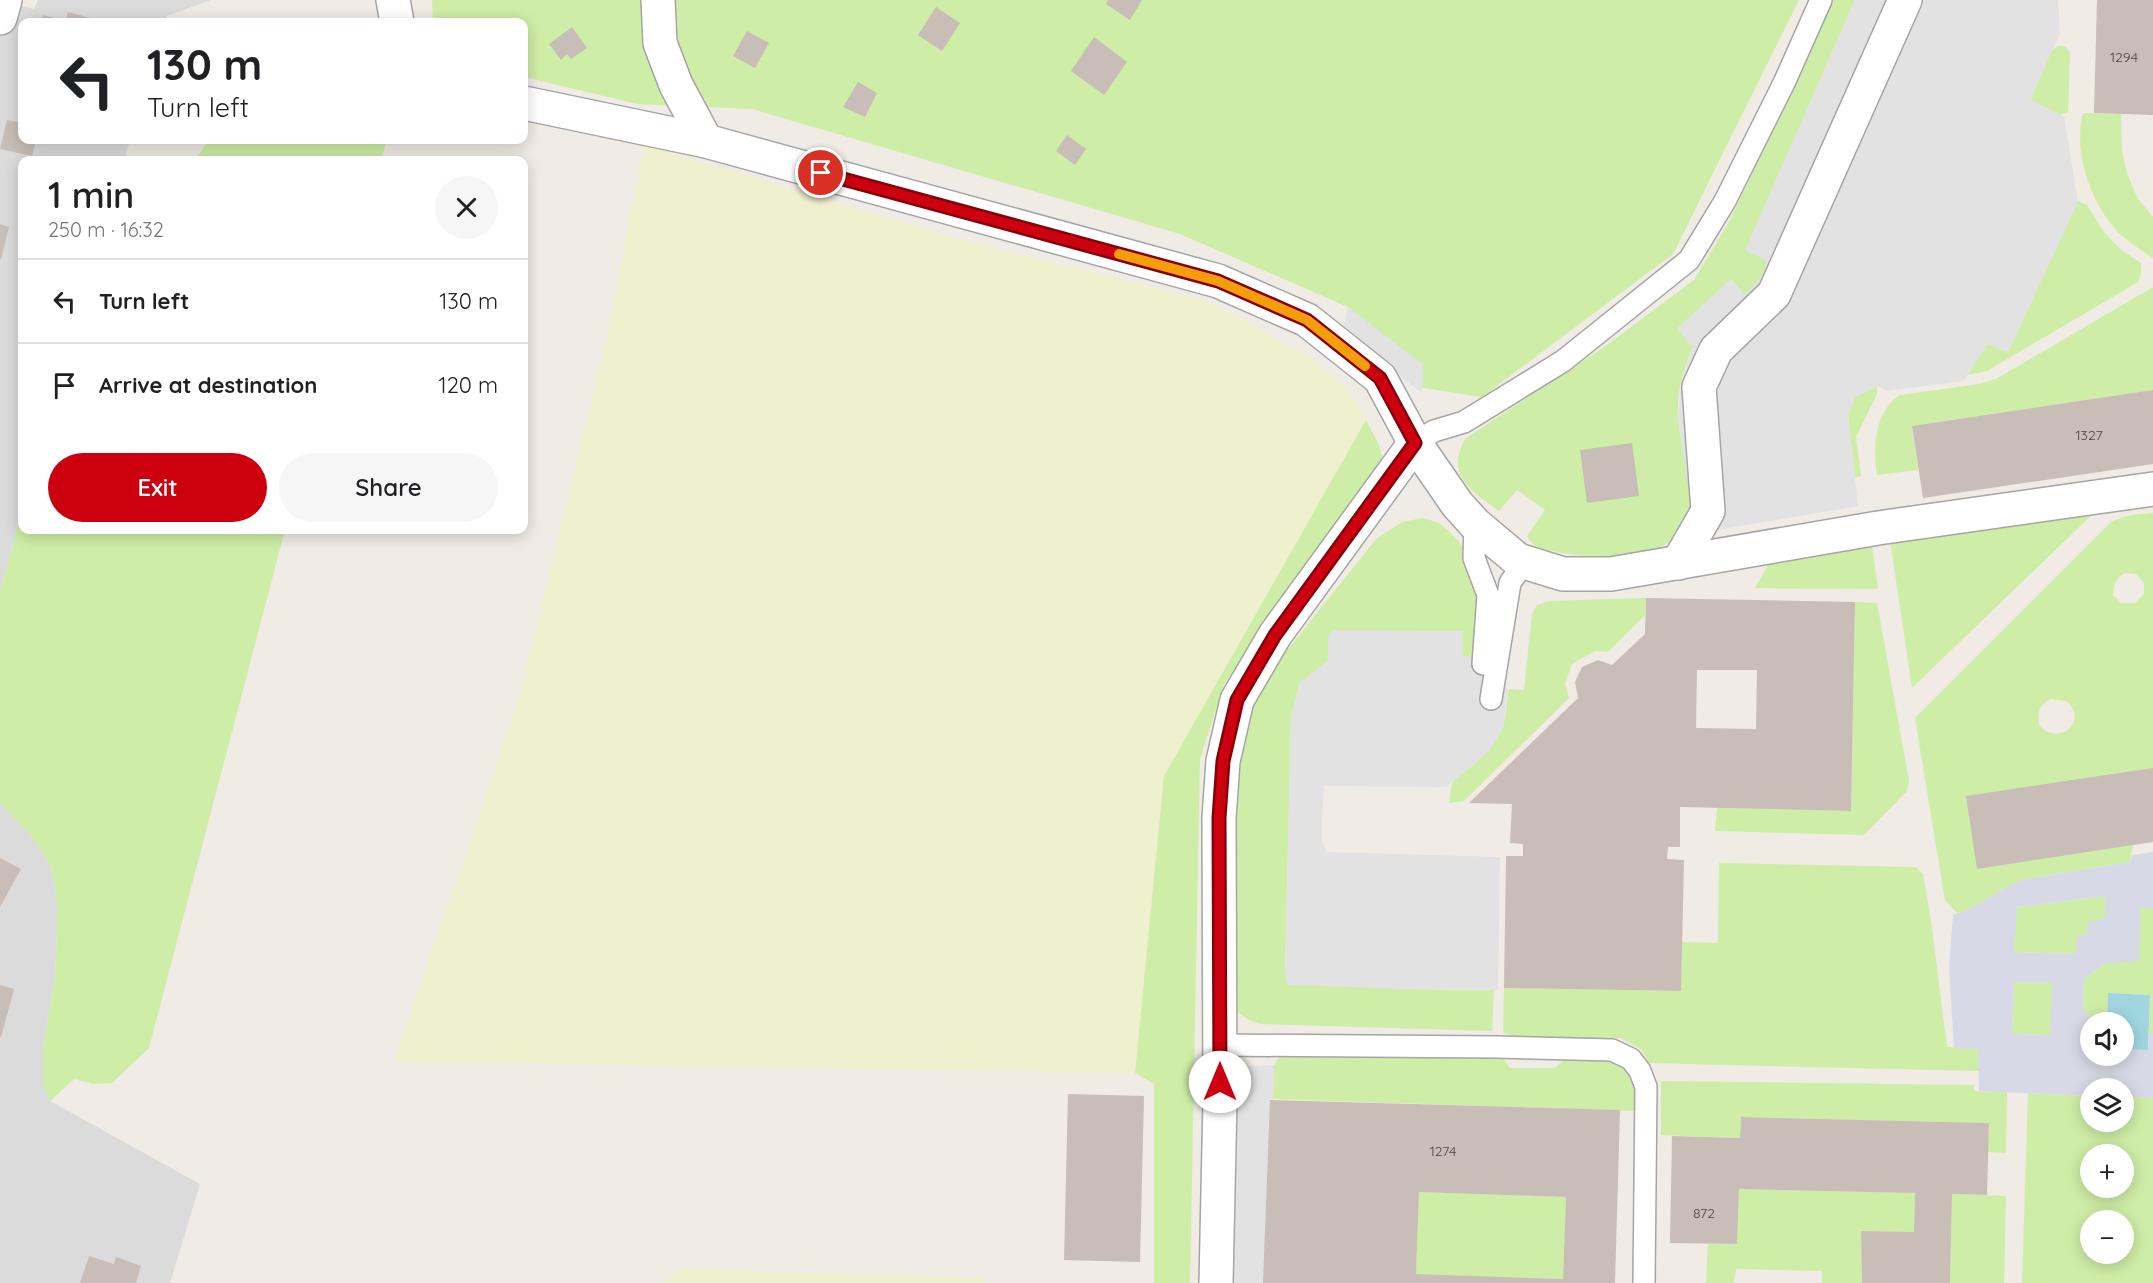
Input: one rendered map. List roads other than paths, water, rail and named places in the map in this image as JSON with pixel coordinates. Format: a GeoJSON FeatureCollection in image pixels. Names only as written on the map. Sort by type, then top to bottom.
{"type":"FeatureCollection","features":[{"type":"Feature","properties":{"kind":"street"},"geometry":{"type":"LineString","coordinates":[[0,18],[6,0]]}},
{"type":"Feature","properties":{"kind":"street"},"geometry":{"type":"LineString","coordinates":[[393,0],[396,18]]}},
{"type":"Feature","properties":{"kind":"street"},"geometry":{"type":"LineString","coordinates":[[658,0],[660,43],[676,85],[706,141]]}},
{"type":"Feature","properties":{"kind":"street"},"geometry":{"type":"LineString","coordinates":[[1678,562],[1708,511],[1698,387],[1716,350],[1774,294],[1905,0]]}},
{"type":"Feature","properties":{"kind":"street"},"geometry":{"type":"LineString","coordinates":[[528,104],[706,141],[1218,281],[1307,320],[1380,378],[1415,443],[1457,504],[1475,524],[1518,560],[1563,574],[1611,574],[1878,528],[2153,489]]}},
{"type":"Feature","properties":{"kind":"street"},"geometry":{"type":"LineString","coordinates":[[1216,1283],[1219,818],[1223,761],[1237,700],[1275,635],[1415,443]]}},
{"type":"Feature","properties":{"kind":"lane"},"geometry":{"type":"LineString","coordinates":[[1415,443],[1434,431],[1464,422],[1563,361],[1689,260],[1725,201],[1784,83],[1821,0]]}},
{"type":"Feature","properties":{"kind":"lane"},"geometry":{"type":"LineString","coordinates":[[1475,524],[1474,558],[1488,595],[1483,664]]}},
{"type":"Feature","properties":{"kind":"lane"},"geometry":{"type":"LineString","coordinates":[[1491,699],[1510,583],[1518,571],[1529,563]]}},
{"type":"Feature","properties":{"kind":"lane"},"geometry":{"type":"LineString","coordinates":[[1219,1045],[1612,1050],[1631,1059],[1640,1071],[1646,1087],[1644,1283]]}},
{"type":"Feature","properties":{"kind":"water"},"geometry":{"type":"Polygon","coordinates":[[[2108,993],[2150,995],[2148,1050],[2134,1049],[2134,1012],[2107,1012],[2108,993]]]}}]}
